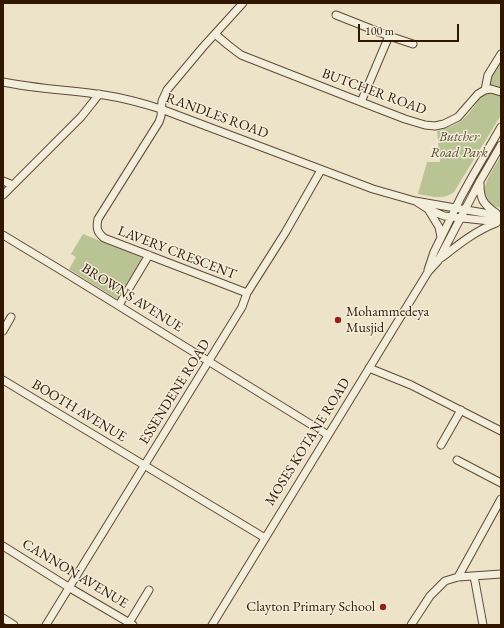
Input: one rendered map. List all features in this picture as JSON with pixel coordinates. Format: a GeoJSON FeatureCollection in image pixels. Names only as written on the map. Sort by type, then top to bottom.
{"type":"FeatureCollection","features":[{"type":"Feature","properties":{"kind":"street"},"geometry":{"type":"LineString","coordinates":[[161,109],[167,90],[243,3]]}},
{"type":"Feature","properties":{"kind":"street"},"geometry":{"type":"LineString","coordinates":[[336,15],[413,44]]}},
{"type":"Feature","properties":{"kind":"street","name":"BUTCHER ROAD"},"geometry":{"type":"LineString","coordinates":[[215,34],[241,55],[405,119],[425,125],[435,126],[444,124],[458,117],[478,94],[485,90]]}},
{"type":"Feature","properties":{"kind":"street"},"geometry":{"type":"LineString","coordinates":[[361,102],[389,36]]}},
{"type":"Feature","properties":{"kind":"street"},"geometry":{"type":"LineString","coordinates":[[501,54],[488,75],[485,90],[491,89],[501,92]]}},
{"type":"Feature","properties":{"kind":"street","name":"RANDLES ROAD"},"geometry":{"type":"LineString","coordinates":[[3,82],[126,98],[221,131],[370,188],[415,201],[466,209],[500,218]]}},
{"type":"Feature","properties":{"kind":"street"},"geometry":{"type":"LineString","coordinates":[[3,195],[81,117],[99,94]]}},
{"type":"Feature","properties":{"kind":"street","name":"LAVERY CRESCENT"},"geometry":{"type":"LineString","coordinates":[[161,109],[159,122],[98,219],[97,230],[104,238],[247,293]]}},
{"type":"Feature","properties":{"kind":"street","name":"MOSES KOTANE ROAD"},"geometry":{"type":"LineString","coordinates":[[428,272],[431,258],[451,217],[501,127]]}},
{"type":"Feature","properties":{"kind":"street","name":"MOSES KOTANE ROAD"},"geometry":{"type":"LineString","coordinates":[[212,625],[428,272],[438,261],[480,181],[501,145]]}},
{"type":"Feature","properties":{"kind":"street","name":"ESSENDENE ROAD"},"geometry":{"type":"LineString","coordinates":[[46,625],[242,307],[247,293],[285,234],[321,170]]}},
{"type":"Feature","properties":{"kind":"street"},"geometry":{"type":"LineString","coordinates":[[3,181],[13,185]]}},
{"type":"Feature","properties":{"kind":"street"},"geometry":{"type":"LineString","coordinates":[[438,261],[478,231],[500,218],[482,200],[480,193],[480,181]]}},
{"type":"Feature","properties":{"kind":"street","name":"RANDLES ROAD"},"geometry":{"type":"LineString","coordinates":[[415,201],[428,210],[444,216],[490,221],[500,218]]}},
{"type":"Feature","properties":{"kind":"street"},"geometry":{"type":"LineString","coordinates":[[428,210],[439,227],[441,237]]}},
{"type":"Feature","properties":{"kind":"street","name":"BROWNS AVENUE"},"geometry":{"type":"LineString","coordinates":[[3,235],[328,435]]}},
{"type":"Feature","properties":{"kind":"street"},"geometry":{"type":"LineString","coordinates":[[119,305],[149,255]]}},
{"type":"Feature","properties":{"kind":"street"},"geometry":{"type":"LineString","coordinates":[[60,279],[64,272]]}},
{"type":"Feature","properties":{"kind":"street"},"geometry":{"type":"LineString","coordinates":[[3,331],[11,317]]}},
{"type":"Feature","properties":{"kind":"street"},"geometry":{"type":"LineString","coordinates":[[369,368],[411,385],[501,431]]}},
{"type":"Feature","properties":{"kind":"street","name":"BOOTH AVENUE"},"geometry":{"type":"LineString","coordinates":[[3,380],[265,538]]}},
{"type":"Feature","properties":{"kind":"street"},"geometry":{"type":"LineString","coordinates":[[441,445],[461,410]]}},
{"type":"Feature","properties":{"kind":"street"},"geometry":{"type":"LineString","coordinates":[[457,460],[501,483]]}},
{"type":"Feature","properties":{"kind":"street"},"geometry":{"type":"LineString","coordinates":[[458,577],[499,510],[501,499]]}},
{"type":"Feature","properties":{"kind":"street","name":"CANNON AVENUE"},"geometry":{"type":"LineString","coordinates":[[3,546],[131,624]]}},
{"type":"Feature","properties":{"kind":"street"},"geometry":{"type":"LineString","coordinates":[[411,625],[430,596],[445,581],[458,577],[501,574]]}},
{"type":"Feature","properties":{"kind":"street"},"geometry":{"type":"LineString","coordinates":[[474,576],[482,625]]}},
{"type":"Feature","properties":{"kind":"street"},"geometry":{"type":"LineString","coordinates":[[131,624],[149,590]]}},
{"type":"Feature","properties":{"kind":"street"},"geometry":{"type":"LineString","coordinates":[[3,618],[14,625]]}},
{"type":"Feature","properties":{"kind":"green space","name":"Butcher Road Park"},"geometry":{"type":"Polygon","coordinates":[[[501,59],[501,115],[454,192],[450,195],[441,197],[418,194],[427,162],[440,162],[437,131],[448,128],[463,120],[489,83],[501,59]]]}},
{"type":"Feature","properties":{"kind":"green space"},"geometry":{"type":"Polygon","coordinates":[[[501,156],[501,208],[491,204],[486,199],[485,192],[489,177],[501,156]]]}},
{"type":"Feature","properties":{"kind":"green space"},"geometry":{"type":"Polygon","coordinates":[[[83,234],[143,258],[117,299],[69,269],[76,257],[71,254],[83,234]]]}},
{"type":"Feature","properties":{"kind":"place","name":"Mohammedeya Musjid"},"geometry":{"type":"Point","coordinates":[338,320]}},
{"type":"Feature","properties":{"kind":"place","name":"Clayton Primary School"},"geometry":{"type":"Point","coordinates":[383,607]}}]}
